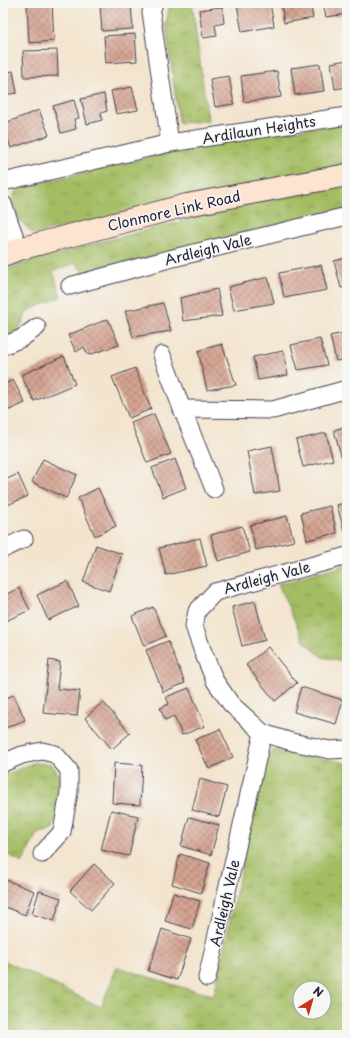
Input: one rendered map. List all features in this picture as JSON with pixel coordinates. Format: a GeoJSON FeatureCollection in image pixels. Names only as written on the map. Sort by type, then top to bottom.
{"type":"FeatureCollection","features":[{"type":"Feature","properties":{"kind":"main road","name":"Clonmore Link Road"},"geometry":{"type":"LineString","coordinates":[[11,252],[188,205],[347,174]]}},
{"type":"Feature","properties":{"kind":"street"},"geometry":{"type":"LineString","coordinates":[[154,3],[151,12],[170,143]]}},
{"type":"Feature","properties":{"kind":"street","name":"Ardilaun Heights"},"geometry":{"type":"LineString","coordinates":[[3,182],[170,143],[347,116]]}},
{"type":"Feature","properties":{"kind":"street"},"geometry":{"type":"LineString","coordinates":[[3,204],[11,252]]}},
{"type":"Feature","properties":{"kind":"street","name":"Ardleigh Vale"},"geometry":{"type":"LineString","coordinates":[[70,286],[177,257],[347,216]]}},
{"type":"Feature","properties":{"kind":"street"},"geometry":{"type":"LineString","coordinates":[[3,346],[22,338],[37,326]]}},
{"type":"Feature","properties":{"kind":"street"},"geometry":{"type":"LineString","coordinates":[[162,355],[214,489]]}},
{"type":"Feature","properties":{"kind":"street"},"geometry":{"type":"LineString","coordinates":[[182,409],[273,410],[347,389]]}},
{"type":"Feature","properties":{"kind":"street"},"geometry":{"type":"LineString","coordinates":[[3,549],[24,539]]}},
{"type":"Feature","properties":{"kind":"street","name":"Ardleigh Vale"},"geometry":{"type":"LineString","coordinates":[[347,556],[215,592],[196,611],[194,626],[203,652],[216,681],[230,704],[264,733],[292,742],[330,750],[347,749]]}},
{"type":"Feature","properties":{"kind":"street","name":"Ardleigh Vale"},"geometry":{"type":"LineString","coordinates":[[208,978],[264,733]]}},
{"type":"Feature","properties":{"kind":"street"},"geometry":{"type":"LineString","coordinates":[[3,763],[22,755],[42,751],[55,754],[69,770],[69,792],[62,832],[42,854]]}},
{"type":"Feature","properties":{"kind":"green space"},"geometry":{"type":"Polygon","coordinates":[[[170,3],[192,3],[208,121],[179,123],[166,26],[170,3]]]}},
{"type":"Feature","properties":{"kind":"green space"},"geometry":{"type":"Polygon","coordinates":[[[347,124],[347,167],[34,234],[20,220],[12,202],[14,194],[20,188],[236,137],[347,124]]]}},
{"type":"Feature","properties":{"kind":"green space"},"geometry":{"type":"Polygon","coordinates":[[[347,187],[347,209],[298,219],[84,274],[76,263],[53,271],[61,297],[27,311],[23,322],[17,331],[3,338],[3,270],[40,258],[250,203],[347,187]]]}},
{"type":"Feature","properties":{"kind":"green space"},"geometry":{"type":"Polygon","coordinates":[[[347,565],[347,662],[322,657],[304,641],[278,584],[347,565]]]}},
{"type":"Feature","properties":{"kind":"green space"},"geometry":{"type":"Polygon","coordinates":[[[274,750],[347,763],[347,1035],[3,1035],[3,960],[101,1007],[117,967],[194,991],[214,995],[265,758],[274,750]]]}},
{"type":"Feature","properties":{"kind":"green space"},"geometry":{"type":"Polygon","coordinates":[[[33,763],[51,764],[63,780],[53,829],[38,832],[22,863],[7,854],[3,866],[3,776],[33,763]]]}},
{"type":"Feature","properties":{"kind":"building"},"geometry":{"type":"Polygon","coordinates":[[[27,3],[52,3],[54,41],[29,43],[27,3]]]}},
{"type":"Feature","properties":{"kind":"building"},"geometry":{"type":"Polygon","coordinates":[[[270,3],[274,26],[242,32],[237,4],[270,3]]]}},
{"type":"Feature","properties":{"kind":"building"},"geometry":{"type":"Polygon","coordinates":[[[281,3],[310,3],[313,18],[284,23],[281,3]]]}},
{"type":"Feature","properties":{"kind":"building"},"geometry":{"type":"Polygon","coordinates":[[[323,3],[347,3],[347,14],[326,17],[323,3]]]}},
{"type":"Feature","properties":{"kind":"building"},"geometry":{"type":"Polygon","coordinates":[[[131,5],[133,29],[102,31],[100,6],[131,5]]]}},
{"type":"Feature","properties":{"kind":"building"},"geometry":{"type":"Polygon","coordinates":[[[222,7],[224,23],[215,25],[217,36],[203,38],[199,10],[222,7]]]}},
{"type":"Feature","properties":{"kind":"building"},"geometry":{"type":"Polygon","coordinates":[[[135,34],[137,61],[106,63],[104,36],[135,34]]]}},
{"type":"Feature","properties":{"kind":"building"},"geometry":{"type":"Polygon","coordinates":[[[57,50],[58,76],[24,77],[23,51],[57,50]]]}},
{"type":"Feature","properties":{"kind":"building"},"geometry":{"type":"Polygon","coordinates":[[[347,60],[347,87],[335,89],[331,63],[347,60]]]}},
{"type":"Feature","properties":{"kind":"building"},"geometry":{"type":"Polygon","coordinates":[[[320,64],[324,91],[295,95],[291,68],[320,64]]]}},
{"type":"Feature","properties":{"kind":"building"},"geometry":{"type":"Polygon","coordinates":[[[3,69],[4,73],[13,71],[17,93],[3,95],[3,69]]]}},
{"type":"Feature","properties":{"kind":"building"},"geometry":{"type":"Polygon","coordinates":[[[277,71],[281,97],[244,102],[241,76],[277,71]]]}},
{"type":"Feature","properties":{"kind":"building"},"geometry":{"type":"Polygon","coordinates":[[[229,76],[234,104],[215,107],[210,79],[229,76]]]}},
{"type":"Feature","properties":{"kind":"building"},"geometry":{"type":"Polygon","coordinates":[[[132,87],[138,110],[116,114],[111,91],[132,87]]]}},
{"type":"Feature","properties":{"kind":"building"},"geometry":{"type":"Polygon","coordinates":[[[104,94],[107,111],[101,113],[102,120],[87,124],[81,99],[104,94]]]}},
{"type":"Feature","properties":{"kind":"building"},"geometry":{"type":"Polygon","coordinates":[[[74,100],[79,118],[74,119],[76,129],[61,133],[53,106],[74,100]]]}},
{"type":"Feature","properties":{"kind":"building"},"geometry":{"type":"Polygon","coordinates":[[[39,110],[49,135],[11,148],[3,124],[39,110]]]}},
{"type":"Feature","properties":{"kind":"building"},"geometry":{"type":"Polygon","coordinates":[[[347,258],[347,286],[341,288],[334,261],[347,258]]]}},
{"type":"Feature","properties":{"kind":"building"},"geometry":{"type":"Polygon","coordinates":[[[321,265],[327,290],[284,298],[279,273],[321,265]]]}},
{"type":"Feature","properties":{"kind":"building"},"geometry":{"type":"Polygon","coordinates":[[[268,277],[274,303],[234,310],[228,287],[268,277]]]}},
{"type":"Feature","properties":{"kind":"building"},"geometry":{"type":"Polygon","coordinates":[[[217,289],[222,316],[183,321],[180,298],[217,289]]]}},
{"type":"Feature","properties":{"kind":"building"},"geometry":{"type":"Polygon","coordinates":[[[163,303],[171,331],[133,337],[125,311],[163,303]]]}},
{"type":"Feature","properties":{"kind":"building"},"geometry":{"type":"Polygon","coordinates":[[[108,319],[119,345],[88,355],[84,347],[76,352],[68,335],[108,319]]]}},
{"type":"Feature","properties":{"kind":"building"},"geometry":{"type":"Polygon","coordinates":[[[347,332],[347,359],[336,361],[330,336],[347,332]]]}},
{"type":"Feature","properties":{"kind":"building"},"geometry":{"type":"Polygon","coordinates":[[[320,339],[327,365],[298,370],[291,345],[320,339]]]}},
{"type":"Feature","properties":{"kind":"building"},"geometry":{"type":"Polygon","coordinates":[[[222,344],[236,385],[207,390],[198,351],[222,344]]]}},
{"type":"Feature","properties":{"kind":"building"},"geometry":{"type":"Polygon","coordinates":[[[283,351],[288,375],[258,380],[253,357],[283,351]]]}},
{"type":"Feature","properties":{"kind":"building"},"geometry":{"type":"Polygon","coordinates":[[[64,356],[75,384],[34,401],[21,375],[64,356]]]}},
{"type":"Feature","properties":{"kind":"building"},"geometry":{"type":"Polygon","coordinates":[[[135,368],[151,409],[129,418],[112,377],[135,368]]]}},
{"type":"Feature","properties":{"kind":"building"},"geometry":{"type":"Polygon","coordinates":[[[13,380],[25,403],[3,413],[3,385],[13,380]]]}},
{"type":"Feature","properties":{"kind":"building"},"geometry":{"type":"Polygon","coordinates":[[[154,414],[171,454],[147,463],[131,423],[154,414]]]}},
{"type":"Feature","properties":{"kind":"building"},"geometry":{"type":"Polygon","coordinates":[[[347,426],[347,454],[341,456],[334,430],[347,426]]]}},
{"type":"Feature","properties":{"kind":"building"},"geometry":{"type":"Polygon","coordinates":[[[326,433],[333,460],[303,467],[296,440],[326,433]]]}},
{"type":"Feature","properties":{"kind":"building"},"geometry":{"type":"Polygon","coordinates":[[[272,446],[280,491],[255,495],[247,451],[272,446]]]}},
{"type":"Feature","properties":{"kind":"building"},"geometry":{"type":"Polygon","coordinates":[[[43,459],[77,475],[66,498],[32,482],[43,459]]]}},
{"type":"Feature","properties":{"kind":"building"},"geometry":{"type":"Polygon","coordinates":[[[175,459],[186,488],[163,497],[152,468],[175,459]]]}},
{"type":"Feature","properties":{"kind":"building"},"geometry":{"type":"Polygon","coordinates":[[[18,474],[28,496],[3,507],[3,481],[18,474]]]}},
{"type":"Feature","properties":{"kind":"building"},"geometry":{"type":"Polygon","coordinates":[[[98,488],[116,526],[95,536],[78,498],[98,488]]]}},
{"type":"Feature","properties":{"kind":"building"},"geometry":{"type":"Polygon","coordinates":[[[347,502],[347,530],[344,531],[337,505],[347,502]]]}},
{"type":"Feature","properties":{"kind":"building"},"geometry":{"type":"Polygon","coordinates":[[[330,506],[337,533],[307,540],[301,513],[330,506]]]}},
{"type":"Feature","properties":{"kind":"building"},"geometry":{"type":"Polygon","coordinates":[[[287,516],[294,541],[256,550],[250,525],[287,516]]]}},
{"type":"Feature","properties":{"kind":"building"},"geometry":{"type":"Polygon","coordinates":[[[242,526],[250,552],[218,561],[211,535],[242,526]]]}},
{"type":"Feature","properties":{"kind":"building"},"geometry":{"type":"Polygon","coordinates":[[[200,538],[207,566],[166,575],[159,548],[200,538]]]}},
{"type":"Feature","properties":{"kind":"building"},"geometry":{"type":"Polygon","coordinates":[[[96,545],[122,554],[109,591],[83,582],[96,545]]]}},
{"type":"Feature","properties":{"kind":"building"},"geometry":{"type":"Polygon","coordinates":[[[67,581],[79,606],[48,620],[37,595],[67,581]]]}},
{"type":"Feature","properties":{"kind":"building"},"geometry":{"type":"Polygon","coordinates":[[[19,588],[30,610],[3,622],[3,596],[19,588]]]}},
{"type":"Feature","properties":{"kind":"building"},"geometry":{"type":"Polygon","coordinates":[[[255,601],[265,640],[242,646],[232,607],[255,601]]]}},
{"type":"Feature","properties":{"kind":"building"},"geometry":{"type":"Polygon","coordinates":[[[153,607],[166,636],[144,646],[132,616],[153,607]]]}},
{"type":"Feature","properties":{"kind":"building"},"geometry":{"type":"Polygon","coordinates":[[[168,641],[185,683],[163,692],[146,650],[168,641]]]}},
{"type":"Feature","properties":{"kind":"building"},"geometry":{"type":"Polygon","coordinates":[[[268,647],[297,683],[275,701],[246,665],[268,647]]]}},
{"type":"Feature","properties":{"kind":"building"},"geometry":{"type":"Polygon","coordinates":[[[49,660],[60,662],[57,689],[80,691],[77,716],[43,713],[49,660]]]}},
{"type":"Feature","properties":{"kind":"building"},"geometry":{"type":"Polygon","coordinates":[[[301,687],[343,700],[336,724],[294,712],[301,687]]]}},
{"type":"Feature","properties":{"kind":"building"},"geometry":{"type":"Polygon","coordinates":[[[189,688],[205,726],[182,735],[174,716],[165,720],[160,708],[169,704],[166,697],[189,688]]]}},
{"type":"Feature","properties":{"kind":"building"},"geometry":{"type":"Polygon","coordinates":[[[14,695],[25,720],[3,729],[3,699],[14,695]]]}},
{"type":"Feature","properties":{"kind":"building"},"geometry":{"type":"Polygon","coordinates":[[[103,702],[130,733],[112,749],[85,718],[103,702]]]}},
{"type":"Feature","properties":{"kind":"building"},"geometry":{"type":"Polygon","coordinates":[[[220,729],[233,757],[209,769],[195,740],[220,729]]]}},
{"type":"Feature","properties":{"kind":"building"},"geometry":{"type":"Polygon","coordinates":[[[114,763],[142,765],[140,805],[112,803],[114,763]]]}},
{"type":"Feature","properties":{"kind":"building"},"geometry":{"type":"Polygon","coordinates":[[[200,779],[227,787],[219,817],[192,810],[200,779]]]}},
{"type":"Feature","properties":{"kind":"building"},"geometry":{"type":"Polygon","coordinates":[[[111,810],[138,816],[129,856],[101,850],[111,810]]]}},
{"type":"Feature","properties":{"kind":"building"},"geometry":{"type":"Polygon","coordinates":[[[189,817],[219,825],[211,855],[181,846],[189,817]]]}},
{"type":"Feature","properties":{"kind":"building"},"geometry":{"type":"Polygon","coordinates":[[[180,854],[210,863],[201,893],[172,884],[180,854]]]}},
{"type":"Feature","properties":{"kind":"building"},"geometry":{"type":"Polygon","coordinates":[[[94,864],[115,883],[91,910],[70,891],[94,864]]]}},
{"type":"Feature","properties":{"kind":"building"},"geometry":{"type":"Polygon","coordinates":[[[6,880],[34,891],[25,915],[3,906],[3,887],[6,880]]]}},
{"type":"Feature","properties":{"kind":"building"},"geometry":{"type":"Polygon","coordinates":[[[39,891],[61,898],[54,921],[32,914],[39,891]]]}},
{"type":"Feature","properties":{"kind":"building"},"geometry":{"type":"Polygon","coordinates":[[[173,893],[200,901],[192,929],[165,921],[173,893]]]}},
{"type":"Feature","properties":{"kind":"building"},"geometry":{"type":"Polygon","coordinates":[[[162,929],[191,939],[177,980],[148,971],[162,929]]]}}]}
